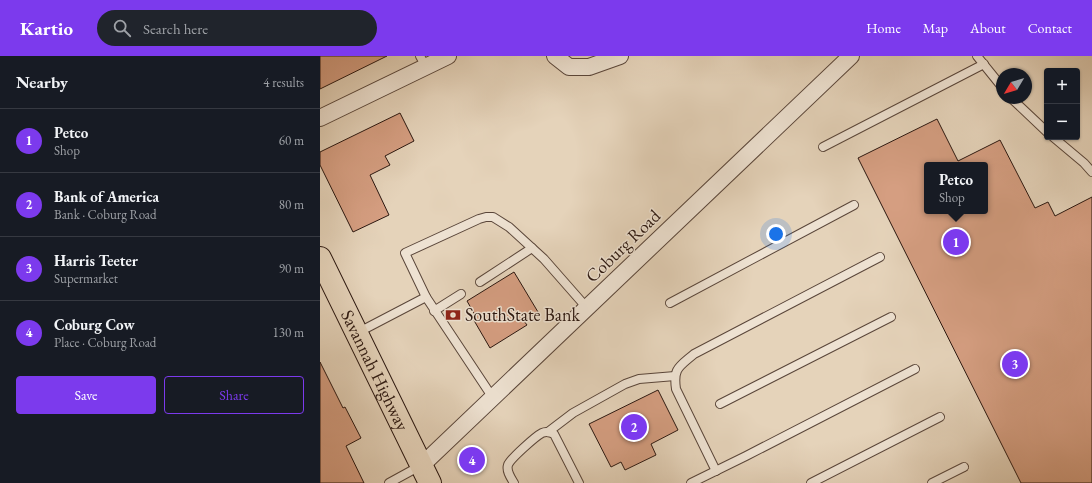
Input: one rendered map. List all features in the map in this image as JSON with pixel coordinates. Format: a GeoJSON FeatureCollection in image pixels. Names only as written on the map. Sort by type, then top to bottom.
{"type":"FeatureCollection","features":[{"type":"Feature","properties":{"kind":"highway","name":"Savannah Highway"},"geometry":{"type":"LineString","coordinates":[[320,258],[426,474]]}},
{"type":"Feature","properties":{"kind":"street"},"geometry":{"type":"LineString","coordinates":[[320,118],[423,61],[448,56]]}},
{"type":"Feature","properties":{"kind":"street"},"geometry":{"type":"LineString","coordinates":[[555,56],[569,67],[589,67],[620,56]]}},
{"type":"Feature","properties":{"kind":"street","name":"Coburg Road"},"geometry":{"type":"LineString","coordinates":[[426,474],[492,398],[851,56]]}},
{"type":"Feature","properties":{"kind":"lane"},"geometry":{"type":"LineString","coordinates":[[977,56],[996,79]]}},
{"type":"Feature","properties":{"kind":"lane"},"geometry":{"type":"LineString","coordinates":[[823,147],[984,64]]}},
{"type":"Feature","properties":{"kind":"lane"},"geometry":{"type":"LineString","coordinates":[[1017,104],[1044,129]]}},
{"type":"Feature","properties":{"kind":"lane"},"geometry":{"type":"LineString","coordinates":[[1057,140],[1084,163],[1092,172]]}},
{"type":"Feature","properties":{"kind":"lane"},"geometry":{"type":"LineString","coordinates":[[670,303],[854,205]]}},
{"type":"Feature","properties":{"kind":"lane"},"geometry":{"type":"LineString","coordinates":[[492,398],[434,311],[405,253],[486,217],[494,217],[509,227],[544,259],[587,308]]}},
{"type":"Feature","properties":{"kind":"lane"},"geometry":{"type":"LineString","coordinates":[[480,282],[532,248]]}},
{"type":"Feature","properties":{"kind":"lane"},"geometry":{"type":"LineString","coordinates":[[716,471],[676,389],[674,376],[680,366],[694,354],[880,257]]}},
{"type":"Feature","properties":{"kind":"lane"},"geometry":{"type":"LineString","coordinates":[[434,311],[461,294]]}},
{"type":"Feature","properties":{"kind":"lane"},"geometry":{"type":"LineString","coordinates":[[356,334],[426,297]]}},
{"type":"Feature","properties":{"kind":"lane"},"geometry":{"type":"LineString","coordinates":[[720,404],[891,317]]}},
{"type":"Feature","properties":{"kind":"lane"},"geometry":{"type":"LineString","coordinates":[[691,483],[915,369]]}},
{"type":"Feature","properties":{"kind":"lane"},"geometry":{"type":"LineString","coordinates":[[514,483],[508,471],[508,466],[514,457],[542,433],[548,432],[574,413],[625,384],[639,379],[674,376]]}},
{"type":"Feature","properties":{"kind":"lane"},"geometry":{"type":"LineString","coordinates":[[811,483],[940,417]]}},
{"type":"Feature","properties":{"kind":"lane"},"geometry":{"type":"LineString","coordinates":[[548,432],[554,434],[579,483]]}},
{"type":"Feature","properties":{"kind":"lane"},"geometry":{"type":"LineString","coordinates":[[932,483],[964,467]]}},
{"type":"Feature","properties":{"kind":"lane"},"geometry":{"type":"LineString","coordinates":[[389,483],[426,474]]}},
{"type":"Feature","properties":{"kind":"building"},"geometry":{"type":"Polygon","coordinates":[[[320,56],[387,56],[320,89],[320,56]]]}},
{"type":"Feature","properties":{"kind":"building"},"geometry":{"type":"Polygon","coordinates":[[[400,113],[414,141],[385,156],[390,165],[370,175],[389,215],[353,232],[320,165],[320,152],[400,113]]]}},
{"type":"Feature","properties":{"kind":"building"},"geometry":{"type":"Polygon","coordinates":[[[937,119],[958,161],[1000,140],[1035,208],[1048,202],[1055,216],[1092,197],[1092,483],[1021,483],[858,158],[937,119]]]}},
{"type":"Feature","properties":{"kind":"building"},"geometry":{"type":"Polygon","coordinates":[[[514,272],[538,312],[524,321],[527,325],[490,348],[472,317],[475,315],[467,301],[514,272]]]}},
{"type":"Feature","properties":{"kind":"building"},"geometry":{"type":"Polygon","coordinates":[[[320,362],[343,408],[345,407],[361,438],[346,446],[364,483],[320,483],[320,362]]]}},
{"type":"Feature","properties":{"kind":"building"},"geometry":{"type":"Polygon","coordinates":[[[658,390],[678,430],[651,444],[656,455],[625,470],[621,462],[611,467],[589,424],[658,390]]]}},
{"type":"Feature","properties":{"kind":"place","name":"Petco"},"geometry":{"type":"Point","coordinates":[956,242]}},
{"type":"Feature","properties":{"kind":"place","name":"SouthState Bank"},"geometry":{"type":"Point","coordinates":[453,315]}},
{"type":"Feature","properties":{"kind":"place","name":"Harris Teeter"},"geometry":{"type":"Point","coordinates":[1015,364]}},
{"type":"Feature","properties":{"kind":"place","name":"Bank of America"},"geometry":{"type":"Point","coordinates":[634,427]}},
{"type":"Feature","properties":{"kind":"place","name":"Coburg Cow"},"geometry":{"type":"Point","coordinates":[472,460]}}]}
